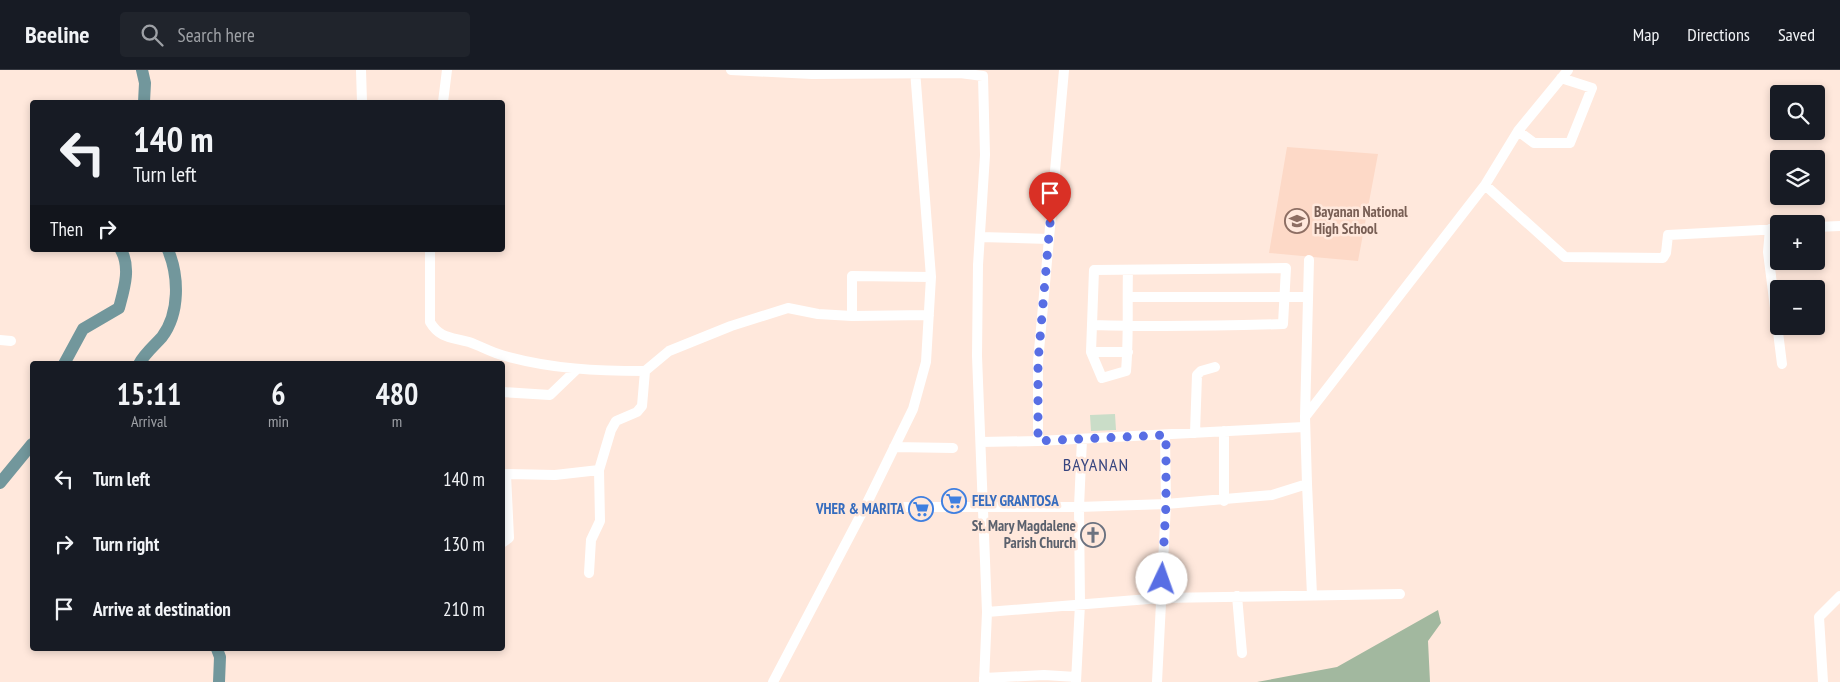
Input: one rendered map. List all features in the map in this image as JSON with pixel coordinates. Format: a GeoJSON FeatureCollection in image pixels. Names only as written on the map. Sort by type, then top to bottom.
{"type":"FeatureCollection","features":[{"type":"Feature","properties":{"kind":"street"},"geometry":{"type":"LineString","coordinates":[[361,70],[362,100]]}},
{"type":"Feature","properties":{"kind":"street"},"geometry":{"type":"LineString","coordinates":[[443,100],[447,70]]}},
{"type":"Feature","properties":{"kind":"street"},"geometry":{"type":"LineString","coordinates":[[731,70],[812,74],[960,71],[983,76],[984,155],[977,356],[981,442],[981,506],[987,612],[984,680],[1044,675],[1076,679],[1080,604],[1078,507],[1082,439]]}},
{"type":"Feature","properties":{"kind":"street"},"geometry":{"type":"LineString","coordinates":[[1038,441],[1038,362],[1064,70]]}},
{"type":"Feature","properties":{"kind":"street"},"geometry":{"type":"LineString","coordinates":[[981,442],[1166,435],[1304,422],[1485,185],[1518,131],[1568,70]]}},
{"type":"Feature","properties":{"kind":"street"},"geometry":{"type":"LineString","coordinates":[[773,682],[914,409],[926,362],[931,277],[915,71]]}},
{"type":"Feature","properties":{"kind":"street"},"geometry":{"type":"LineString","coordinates":[[1518,131],[1534,143],[1570,143],[1592,88],[1561,78]]}},
{"type":"Feature","properties":{"kind":"street"},"geometry":{"type":"LineString","coordinates":[[1485,185],[1565,257],[1663,258],[1666,253],[1668,235],[1770,229]]}},
{"type":"Feature","properties":{"kind":"street"},"geometry":{"type":"LineString","coordinates":[[1825,227],[1840,226]]}},
{"type":"Feature","properties":{"kind":"street"},"geometry":{"type":"LineString","coordinates":[[980,237],[1049,239]]}},
{"type":"Feature","properties":{"kind":"street"},"geometry":{"type":"LineString","coordinates":[[1770,244],[1768,252],[1770,268]]}},
{"type":"Feature","properties":{"kind":"street"},"geometry":{"type":"LineString","coordinates":[[430,252],[430,322],[435,331],[444,337],[469,342],[502,356],[576,370],[645,371],[669,351],[731,326],[788,308],[818,314],[852,316],[929,315]]}},
{"type":"Feature","properties":{"kind":"street"},"geometry":{"type":"LineString","coordinates":[[1309,260],[1304,422],[1312,595]]}},
{"type":"Feature","properties":{"kind":"street"},"geometry":{"type":"LineString","coordinates":[[1093,325],[1128,326],[1283,324],[1286,268],[1094,270],[1091,352],[1102,378],[1126,371],[1128,352],[1128,326],[1128,297],[1128,270]]}},
{"type":"Feature","properties":{"kind":"street"},"geometry":{"type":"LineString","coordinates":[[1770,270],[1782,364]]}},
{"type":"Feature","properties":{"kind":"street"},"geometry":{"type":"LineString","coordinates":[[852,316],[852,276],[931,277]]}},
{"type":"Feature","properties":{"kind":"street"},"geometry":{"type":"LineString","coordinates":[[1128,297],[1308,297]]}},
{"type":"Feature","properties":{"kind":"street"},"geometry":{"type":"LineString","coordinates":[[0,340],[12,341]]}},
{"type":"Feature","properties":{"kind":"street"},"geometry":{"type":"LineString","coordinates":[[1091,352],[1128,352]]}},
{"type":"Feature","properties":{"kind":"street"},"geometry":{"type":"LineString","coordinates":[[1195,433],[1197,375],[1201,371],[1215,367]]}},
{"type":"Feature","properties":{"kind":"street"},"geometry":{"type":"LineString","coordinates":[[505,392],[550,395],[576,370]]}},
{"type":"Feature","properties":{"kind":"street"},"geometry":{"type":"LineString","coordinates":[[589,573],[591,540],[600,521],[599,470],[611,430],[616,421],[637,412],[642,406],[645,371]]}},
{"type":"Feature","properties":{"kind":"street"},"geometry":{"type":"LineString","coordinates":[[1224,431],[1224,501]]}},
{"type":"Feature","properties":{"kind":"street"},"geometry":{"type":"LineString","coordinates":[[1157,682],[1166,504],[1166,435]]}},
{"type":"Feature","properties":{"kind":"street"},"geometry":{"type":"LineString","coordinates":[[894,447],[953,448]]}},
{"type":"Feature","properties":{"kind":"street"},"geometry":{"type":"LineString","coordinates":[[505,474],[555,475],[599,470]]}},
{"type":"Feature","properties":{"kind":"street"},"geometry":{"type":"LineString","coordinates":[[865,507],[1078,507],[1224,501],[1272,495],[1307,484]]}},
{"type":"Feature","properties":{"kind":"street"},"geometry":{"type":"LineString","coordinates":[[505,487],[509,538],[505,541]]}},
{"type":"Feature","properties":{"kind":"street"},"geometry":{"type":"LineString","coordinates":[[987,612],[1162,598],[1400,594]]}},
{"type":"Feature","properties":{"kind":"street"},"geometry":{"type":"LineString","coordinates":[[1238,596],[1242,653]]}},
{"type":"Feature","properties":{"kind":"street"},"geometry":{"type":"LineString","coordinates":[[1823,682],[1819,617],[1840,596]]}},
{"type":"Feature","properties":{"kind":"shaded area"},"geometry":{"type":"Polygon","coordinates":[[[1287,147],[1378,154],[1358,261],[1269,253],[1287,147]]]}},
{"type":"Feature","properties":{"kind":"green space"},"geometry":{"type":"Polygon","coordinates":[[[1115,414],[1116,430],[1091,431],[1090,415],[1115,414]]]}},
{"type":"Feature","properties":{"kind":"green space"},"geometry":{"type":"Polygon","coordinates":[[[1438,610],[1441,623],[1428,641],[1430,682],[1257,682],[1337,667],[1438,610]]]}},
{"type":"Feature","properties":{"kind":"waterway"},"geometry":{"type":"LineString","coordinates":[[142,70],[145,83],[144,100]]}},
{"type":"Feature","properties":{"kind":"waterway"},"geometry":{"type":"LineString","coordinates":[[66,361],[83,329],[119,308],[126,271],[122,252]]}},
{"type":"Feature","properties":{"kind":"waterway"},"geometry":{"type":"LineString","coordinates":[[141,361],[162,337],[168,327],[175,306],[176,283],[169,252]]}},
{"type":"Feature","properties":{"kind":"waterway"},"geometry":{"type":"LineString","coordinates":[[0,483],[30,446]]}},
{"type":"Feature","properties":{"kind":"waterway"},"geometry":{"type":"LineString","coordinates":[[218,651],[220,657],[219,682]]}},
{"type":"Feature","properties":{"kind":"place","name":"Bayanan National High School"},"geometry":{"type":"Point","coordinates":[1297,221]}},
{"type":"Feature","properties":{"kind":"place","name":"FELY GRANTOSA"},"geometry":{"type":"Point","coordinates":[954,501]}},
{"type":"Feature","properties":{"kind":"place","name":"VHER & MARITA"},"geometry":{"type":"Point","coordinates":[921,509]}},
{"type":"Feature","properties":{"kind":"place","name":"St. Mary Magdalene Parish Church"},"geometry":{"type":"Point","coordinates":[1093,535]}},
{"type":"Feature","properties":{"kind":"district","name":"BAYANAN"},"geometry":{"type":"Point","coordinates":[1096,465]}},
{"type":"Feature","properties":{"kind":"route"},"geometry":{"type":"LineString","coordinates":[[1050,223],[1038,362],[1036,419],[1038,441],[1166,435],[1166,504],[1162,579]]}}]}
